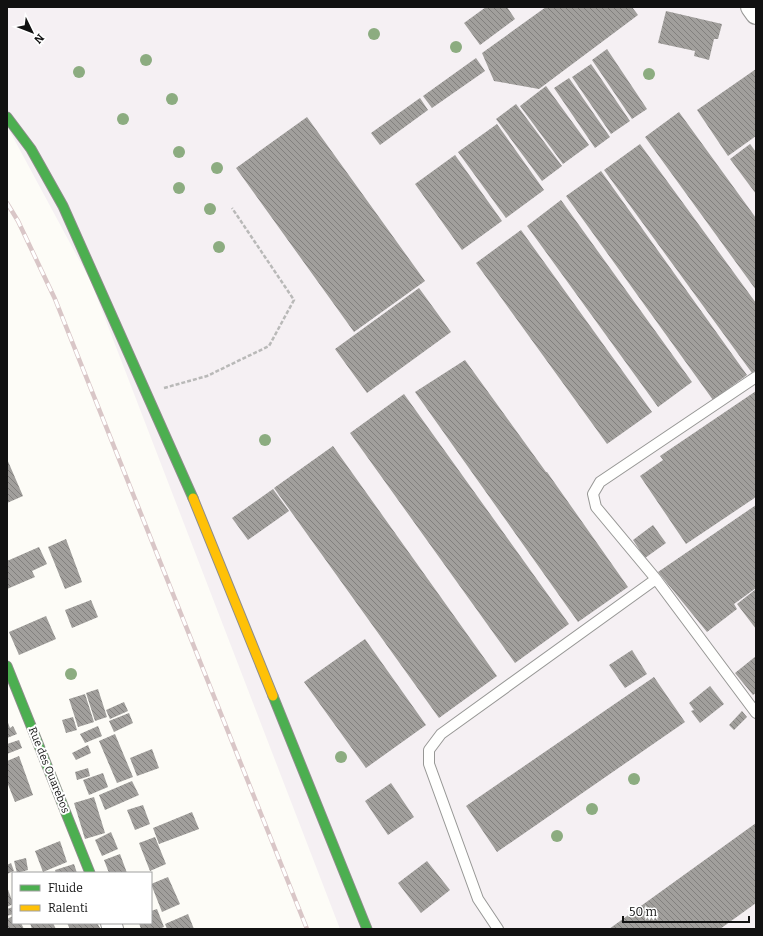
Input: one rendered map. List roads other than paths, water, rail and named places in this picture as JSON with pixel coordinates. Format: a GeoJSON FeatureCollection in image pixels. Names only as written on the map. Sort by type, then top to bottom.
{"type":"FeatureCollection","features":[{"type":"Feature","properties":{"kind":"street"},"geometry":{"type":"LineString","coordinates":[[7,116],[31,149],[63,206],[182,472],[367,929]]}},
{"type":"Feature","properties":{"kind":"street","name":"Rue des Ouarebos"},"geometry":{"type":"LineString","coordinates":[[7,666],[90,872]]}},
{"type":"Feature","properties":{"kind":"lane"},"geometry":{"type":"LineString","coordinates":[[756,377],[600,482],[594,494],[596,507],[656,579],[756,713]]}},
{"type":"Feature","properties":{"kind":"lane"},"geometry":{"type":"LineString","coordinates":[[498,929],[478,899],[429,764],[429,750],[441,734],[656,579]]}},
{"type":"Feature","properties":{"kind":"railway"},"geometry":{"type":"LineString","coordinates":[[7,203],[18,221],[55,299],[307,929]]}}]}
